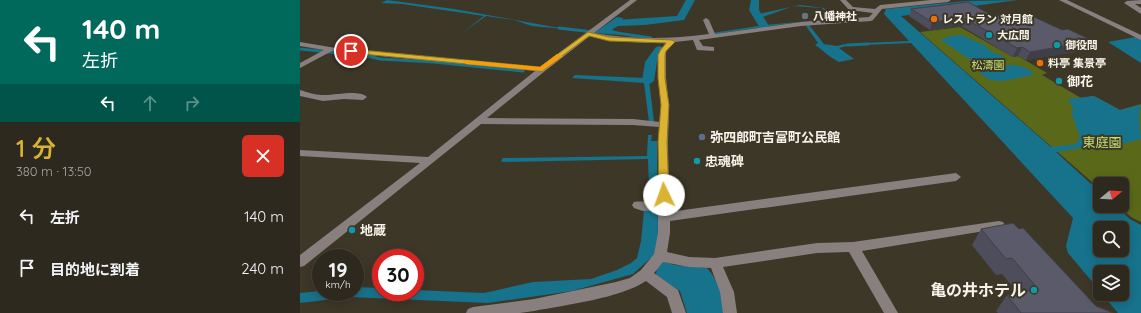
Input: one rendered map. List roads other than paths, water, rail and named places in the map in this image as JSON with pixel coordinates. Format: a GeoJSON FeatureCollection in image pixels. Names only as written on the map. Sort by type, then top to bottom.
{"type":"FeatureCollection","features":[{"type":"Feature","properties":{"kind":"street"},"geometry":{"type":"LineString","coordinates":[[300,262],[478,122],[542,69],[634,0]]}},
{"type":"Feature","properties":{"kind":"street"},"geometry":{"type":"LineString","coordinates":[[843,0],[854,9],[876,11]]}},
{"type":"Feature","properties":{"kind":"street"},"geometry":{"type":"LineString","coordinates":[[880,0],[886,5]]}},
{"type":"Feature","properties":{"kind":"street"},"geometry":{"type":"LineString","coordinates":[[591,32],[609,39],[672,42],[695,38],[711,33],[805,23],[870,19],[880,7],[886,5],[948,0]]}},
{"type":"Feature","properties":{"kind":"street"},"geometry":{"type":"LineString","coordinates":[[1062,0],[1141,38]]}},
{"type":"Feature","properties":{"kind":"street"},"geometry":{"type":"LineString","coordinates":[[1138,1],[1127,3],[1138,8],[1137,10],[1141,12]]}},
{"type":"Feature","properties":{"kind":"street"},"geometry":{"type":"LineString","coordinates":[[706,20],[711,33]]}},
{"type":"Feature","properties":{"kind":"street"},"geometry":{"type":"LineString","coordinates":[[1125,31],[1141,28]]}},
{"type":"Feature","properties":{"kind":"street"},"geometry":{"type":"LineString","coordinates":[[695,38],[700,48],[712,48]]}},
{"type":"Feature","properties":{"kind":"street"},"geometry":{"type":"LineString","coordinates":[[473,313],[534,305],[616,288],[634,282],[646,274],[660,256],[664,233],[665,105],[662,78],[662,55],[663,51],[672,42]]}},
{"type":"Feature","properties":{"kind":"street"},"geometry":{"type":"LineString","coordinates":[[300,44],[331,49],[542,69]]}},
{"type":"Feature","properties":{"kind":"street"},"geometry":{"type":"LineString","coordinates":[[300,66],[331,49]]}},
{"type":"Feature","properties":{"kind":"street"},"geometry":{"type":"LineString","coordinates":[[300,93],[323,98],[344,96],[363,97]]}},
{"type":"Feature","properties":{"kind":"street"},"geometry":{"type":"LineString","coordinates":[[478,122],[633,122],[664,125]]}},
{"type":"Feature","properties":{"kind":"street"},"geometry":{"type":"LineString","coordinates":[[300,153],[429,160]]}},
{"type":"Feature","properties":{"kind":"street"},"geometry":{"type":"LineString","coordinates":[[640,206],[663,210],[956,178]]}},
{"type":"Feature","properties":{"kind":"street"},"geometry":{"type":"LineString","coordinates":[[660,256],[689,262],[715,263],[817,248],[853,247],[999,225]]}},
{"type":"Feature","properties":{"kind":"street"},"geometry":{"type":"LineString","coordinates":[[853,247],[891,313]]}},
{"type":"Feature","properties":{"kind":"street"},"geometry":{"type":"LineString","coordinates":[[715,263],[727,292],[730,313]]}},
{"type":"Feature","properties":{"kind":"street"},"geometry":{"type":"LineString","coordinates":[[646,274],[673,294],[679,313]]}},
{"type":"Feature","properties":{"kind":"water"},"geometry":{"type":"Polygon","coordinates":[[[387,0],[454,9],[565,29],[532,26],[514,20],[486,16],[462,33],[484,16],[402,4],[381,3],[387,0]]]}},
{"type":"Feature","properties":{"kind":"water"},"geometry":{"type":"Polygon","coordinates":[[[753,0],[757,0],[756,10],[759,14],[792,7],[757,19],[752,12],[753,0]]]}},
{"type":"Feature","properties":{"kind":"water"},"geometry":{"type":"Polygon","coordinates":[[[1018,0],[901,16],[1051,147],[1076,144],[1080,137],[1072,114],[1073,107],[1068,99],[1094,96],[1120,110],[1141,105],[1139,117],[1141,139],[1111,147],[1080,148],[1056,152],[1093,186],[1093,213],[1123,213],[1141,225],[1141,313],[1118,313],[1108,301],[1129,301],[1129,265],[1093,265],[1093,283],[1068,253],[1066,246],[1073,218],[911,43],[863,45],[862,43],[909,41],[884,14],[886,9],[966,1],[1018,0]]]}},
{"type":"Feature","properties":{"kind":"water"},"geometry":{"type":"Polygon","coordinates":[[[800,5],[824,8],[834,20],[800,22],[715,34],[712,33],[765,25],[831,19],[822,8],[795,6],[800,5]]]}},
{"type":"Feature","properties":{"kind":"water"},"geometry":{"type":"Polygon","coordinates":[[[617,17],[623,18],[621,22],[627,22],[617,25],[612,30],[622,33],[620,35],[594,33],[617,17]]]}},
{"type":"Feature","properties":{"kind":"water"},"geometry":{"type":"Polygon","coordinates":[[[809,25],[824,44],[837,46],[845,44],[847,46],[839,48],[854,59],[839,62],[815,45],[818,43],[806,26],[809,25]]]}},
{"type":"Feature","properties":{"kind":"water"},"geometry":{"type":"Polygon","coordinates":[[[962,35],[986,46],[992,52],[1005,58],[1003,64],[1005,66],[1020,66],[1034,73],[1028,76],[1001,81],[986,78],[978,69],[981,61],[969,59],[941,40],[950,36],[962,35]]]}},
{"type":"Feature","properties":{"kind":"water"},"geometry":{"type":"Polygon","coordinates":[[[1141,36],[1141,63],[1108,42],[1141,36]]]}},
{"type":"Feature","properties":{"kind":"water"},"geometry":{"type":"Polygon","coordinates":[[[649,62],[652,62],[649,80],[654,122],[649,122],[644,83],[572,78],[575,75],[645,78],[649,62]]]}},
{"type":"Feature","properties":{"kind":"water"},"geometry":{"type":"Polygon","coordinates":[[[648,135],[652,135],[651,141],[657,141],[658,239],[654,255],[633,274],[572,291],[488,303],[424,300],[424,290],[484,293],[533,282],[591,279],[617,270],[631,263],[637,258],[641,241],[644,211],[649,187],[648,159],[501,161],[503,158],[647,156],[648,135]]]}},
{"type":"Feature","properties":{"kind":"water"},"geometry":{"type":"Polygon","coordinates":[[[661,261],[675,265],[707,268],[717,283],[726,313],[687,313],[680,291],[656,275],[657,265],[661,261]]]}},
{"type":"Feature","properties":{"kind":"water"},"geometry":{"type":"Polygon","coordinates":[[[364,287],[372,288],[372,298],[364,298],[364,287]]]}},
{"type":"Feature","properties":{"kind":"water"},"geometry":{"type":"Polygon","coordinates":[[[312,292],[312,301],[317,301],[300,303],[300,293],[312,292]]]}},
{"type":"Feature","properties":{"kind":"waterway"},"geometry":{"type":"LineString","coordinates":[[609,28],[615,23],[645,22],[681,18],[691,0]]}},
{"type":"Feature","properties":{"kind":"waterway"},"geometry":{"type":"LineString","coordinates":[[755,0],[754,10],[764,26]]}},
{"type":"Feature","properties":{"kind":"waterway"},"geometry":{"type":"LineString","coordinates":[[559,28],[593,32]]}},
{"type":"Feature","properties":{"kind":"waterway"},"geometry":{"type":"LineString","coordinates":[[617,33],[651,38]]}},
{"type":"Feature","properties":{"kind":"waterway"},"geometry":{"type":"LineString","coordinates":[[847,45],[868,44]]}},
{"type":"Feature","properties":{"kind":"waterway"},"geometry":{"type":"LineString","coordinates":[[300,49],[368,56],[380,59],[434,62],[523,71]]}},
{"type":"Feature","properties":{"kind":"waterway"},"geometry":{"type":"LineString","coordinates":[[648,81],[651,62],[660,49]]}},
{"type":"Feature","properties":{"kind":"place","name":"八幡神社"},"geometry":{"type":"Point","coordinates":[805,16]}},
{"type":"Feature","properties":{"kind":"place","name":"レストラン 対月館"},"geometry":{"type":"Point","coordinates":[934,19]}},
{"type":"Feature","properties":{"kind":"place","name":"大広間"},"geometry":{"type":"Point","coordinates":[989,35]}},
{"type":"Feature","properties":{"kind":"place","name":"御役間"},"geometry":{"type":"Point","coordinates":[1057,45]}},
{"type":"Feature","properties":{"kind":"place","name":"料亭 集景亭"},"geometry":{"type":"Point","coordinates":[1040,63]}},
{"type":"Feature","properties":{"kind":"place","name":"御花"},"geometry":{"type":"Point","coordinates":[1059,81]}},
{"type":"Feature","properties":{"kind":"place","name":"弥四郎町吉富町公民館"},"geometry":{"type":"Point","coordinates":[702,137]}},
{"type":"Feature","properties":{"kind":"place","name":"忠魂碑"},"geometry":{"type":"Point","coordinates":[697,161]}},
{"type":"Feature","properties":{"kind":"place","name":"地蔵"},"geometry":{"type":"Point","coordinates":[352,230]}},
{"type":"Feature","properties":{"kind":"place","name":"亀の井ホテル"},"geometry":{"type":"Point","coordinates":[1034,290]}},
{"type":"Feature","properties":{"kind":"park label","name":"松濤園"},"geometry":{"type":"Point","coordinates":[988,65]}},
{"type":"Feature","properties":{"kind":"park label","name":"東庭園"},"geometry":{"type":"Point","coordinates":[1102,142]}}]}
